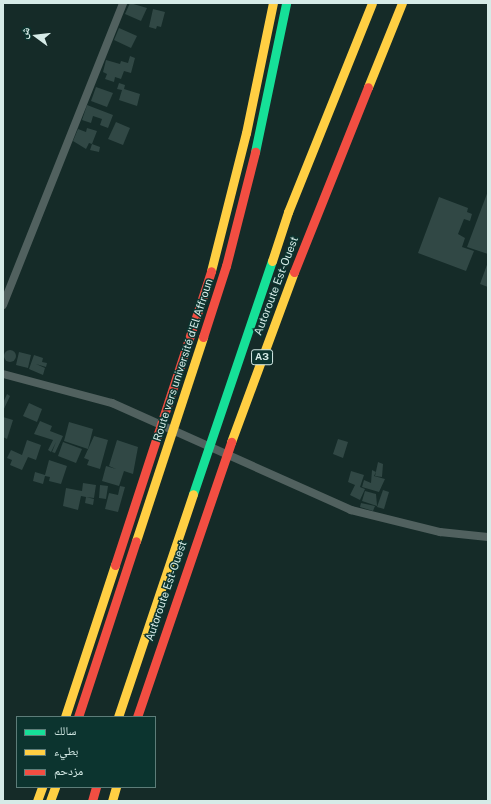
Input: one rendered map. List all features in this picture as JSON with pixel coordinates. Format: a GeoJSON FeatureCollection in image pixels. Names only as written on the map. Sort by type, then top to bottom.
{"type":"FeatureCollection","features":[{"type":"Feature","properties":{"kind":"main road","name":"Route vers université d'El Affroun"},"geometry":{"type":"LineString","coordinates":[[65,716],[213,266],[246,133],[273,3]]}},
{"type":"Feature","properties":{"kind":"main road","name":"Route vers université d'El Affroun"},"geometry":{"type":"LineString","coordinates":[[78,716],[226,266],[260,135],[286,3]]}},
{"type":"Feature","properties":{"kind":"main road","name":"Autoroute Est-Ouest"},"geometry":{"type":"LineString","coordinates":[[118,716],[288,212],[372,3]]}},
{"type":"Feature","properties":{"kind":"main road","name":"Autoroute Est-Ouest"},"geometry":{"type":"LineString","coordinates":[[137,716],[211,496],[292,276],[402,3]]}},
{"type":"Feature","properties":{"kind":"main road"},"geometry":{"type":"LineString","coordinates":[[37,801],[42,788]]}},
{"type":"Feature","properties":{"kind":"main road"},"geometry":{"type":"LineString","coordinates":[[50,801],[54,788]]}},
{"type":"Feature","properties":{"kind":"main road"},"geometry":{"type":"LineString","coordinates":[[92,801],[96,788]]}},
{"type":"Feature","properties":{"kind":"main road"},"geometry":{"type":"LineString","coordinates":[[112,801],[116,788]]}},
{"type":"Feature","properties":{"kind":"street"},"geometry":{"type":"LineString","coordinates":[[3,305],[123,3]]}},
{"type":"Feature","properties":{"kind":"street"},"geometry":{"type":"LineString","coordinates":[[3,374],[112,403],[150,418],[250,465],[379,519],[440,532],[488,537]]}},
{"type":"Feature","properties":{"kind":"building"},"geometry":{"type":"Polygon","coordinates":[[[130,3],[147,8],[141,21],[125,14],[130,3]]]}},
{"type":"Feature","properties":{"kind":"building"},"geometry":{"type":"Polygon","coordinates":[[[153,9],[165,12],[161,27],[157,26],[156,29],[149,27],[153,9]]]}},
{"type":"Feature","properties":{"kind":"building"},"geometry":{"type":"Polygon","coordinates":[[[119,28],[137,36],[131,48],[114,40],[119,28]]]}},
{"type":"Feature","properties":{"kind":"building"},"geometry":{"type":"Polygon","coordinates":[[[130,56],[135,58],[131,73],[124,71],[121,79],[115,77],[114,82],[105,79],[107,74],[103,72],[106,60],[120,64],[121,61],[128,63],[130,56]]]}},
{"type":"Feature","properties":{"kind":"building"},"geometry":{"type":"Polygon","coordinates":[[[119,83],[125,85],[124,89],[140,94],[137,106],[119,100],[122,90],[117,89],[119,83]]]}},
{"type":"Feature","properties":{"kind":"building"},"geometry":{"type":"Polygon","coordinates":[[[96,87],[113,93],[107,107],[91,101],[96,87]]]}},
{"type":"Feature","properties":{"kind":"building"},"geometry":{"type":"Polygon","coordinates":[[[87,105],[113,115],[108,128],[100,125],[102,119],[93,116],[91,123],[82,120],[87,105]]]}},
{"type":"Feature","properties":{"kind":"building"},"geometry":{"type":"Polygon","coordinates":[[[116,122],[130,128],[123,145],[108,139],[116,122]]]}},
{"type":"Feature","properties":{"kind":"building"},"geometry":{"type":"Polygon","coordinates":[[[87,128],[97,131],[92,144],[89,143],[86,149],[73,141],[78,129],[86,132],[87,128]]]}},
{"type":"Feature","properties":{"kind":"building"},"geometry":{"type":"Polygon","coordinates":[[[92,144],[100,147],[99,152],[90,150],[92,144]]]}},
{"type":"Feature","properties":{"kind":"building"},"geometry":{"type":"Polygon","coordinates":[[[488,191],[488,254],[467,247],[488,191]]]}},
{"type":"Feature","properties":{"kind":"building"},"geometry":{"type":"Polygon","coordinates":[[[439,197],[468,208],[467,212],[472,214],[470,221],[464,219],[458,234],[465,238],[462,247],[474,251],[466,271],[418,253],[439,197]]]}},
{"type":"Feature","properties":{"kind":"building"},"geometry":{"type":"Polygon","coordinates":[[[488,262],[488,287],[480,284],[488,262]]]}},
{"type":"Feature","properties":{"kind":"building"},"geometry":{"type":"Polygon","coordinates":[[[10,350],[14,352],[16,356],[14,360],[10,362],[6,360],[4,356],[6,352],[10,350]]]}},
{"type":"Feature","properties":{"kind":"building"},"geometry":{"type":"Polygon","coordinates":[[[19,352],[31,355],[28,368],[16,365],[19,352]]]}},
{"type":"Feature","properties":{"kind":"building"},"geometry":{"type":"Polygon","coordinates":[[[34,355],[43,358],[42,362],[47,363],[46,367],[36,364],[45,368],[43,375],[29,369],[34,355]]]}},
{"type":"Feature","properties":{"kind":"building"},"geometry":{"type":"Polygon","coordinates":[[[7,394],[10,396],[3,411],[3,403],[7,394]]]}},
{"type":"Feature","properties":{"kind":"building"},"geometry":{"type":"Polygon","coordinates":[[[29,403],[42,409],[37,422],[23,416],[29,403]]]}},
{"type":"Feature","properties":{"kind":"building"},"geometry":{"type":"Polygon","coordinates":[[[3,417],[13,420],[7,439],[3,437],[3,417]]]}},
{"type":"Feature","properties":{"kind":"building"},"geometry":{"type":"Polygon","coordinates":[[[40,421],[52,426],[50,431],[63,436],[55,453],[52,452],[56,442],[51,452],[48,450],[53,440],[34,434],[40,421]]]}},
{"type":"Feature","properties":{"kind":"building"},"geometry":{"type":"Polygon","coordinates":[[[69,422],[93,429],[88,449],[64,441],[69,422]]]}},
{"type":"Feature","properties":{"kind":"building"},"geometry":{"type":"Polygon","coordinates":[[[94,436],[108,440],[100,469],[87,465],[89,460],[84,458],[94,436]]]}},
{"type":"Feature","properties":{"kind":"building"},"geometry":{"type":"Polygon","coordinates":[[[338,439],[348,442],[343,458],[333,454],[338,439]]]}},
{"type":"Feature","properties":{"kind":"building"},"geometry":{"type":"Polygon","coordinates":[[[27,440],[41,445],[36,460],[28,457],[22,470],[10,465],[12,460],[7,458],[11,450],[22,455],[27,440]]]}},
{"type":"Feature","properties":{"kind":"building"},"geometry":{"type":"Polygon","coordinates":[[[117,440],[138,447],[133,474],[124,471],[119,486],[102,481],[106,466],[116,469],[109,466],[117,440]]]}},
{"type":"Feature","properties":{"kind":"building"},"geometry":{"type":"Polygon","coordinates":[[[63,442],[82,449],[76,463],[58,456],[63,442]]]}},
{"type":"Feature","properties":{"kind":"building"},"geometry":{"type":"Polygon","coordinates":[[[49,460],[67,466],[61,484],[49,481],[50,477],[45,476],[43,484],[33,481],[35,472],[45,475],[49,460]]]}},
{"type":"Feature","properties":{"kind":"building"},"geometry":{"type":"Polygon","coordinates":[[[378,462],[383,464],[382,477],[375,476],[378,462]]]}},
{"type":"Feature","properties":{"kind":"building"},"geometry":{"type":"Polygon","coordinates":[[[372,470],[376,472],[374,476],[385,479],[379,492],[362,487],[364,480],[371,483],[372,470]]]}},
{"type":"Feature","properties":{"kind":"building"},"geometry":{"type":"Polygon","coordinates":[[[351,471],[364,475],[360,487],[365,489],[360,500],[350,495],[355,485],[348,482],[351,471]]]}},
{"type":"Feature","properties":{"kind":"building"},"geometry":{"type":"Polygon","coordinates":[[[83,483],[96,485],[94,498],[81,496],[78,510],[63,506],[66,488],[82,491],[83,483]]]}},
{"type":"Feature","properties":{"kind":"building"},"geometry":{"type":"Polygon","coordinates":[[[100,485],[108,486],[106,499],[99,498],[100,485]]]}},
{"type":"Feature","properties":{"kind":"building"},"geometry":{"type":"Polygon","coordinates":[[[120,486],[125,487],[118,512],[105,509],[109,493],[118,495],[120,486]]]}},
{"type":"Feature","properties":{"kind":"building"},"geometry":{"type":"Polygon","coordinates":[[[383,490],[389,492],[384,509],[377,507],[383,490]]]}},
{"type":"Feature","properties":{"kind":"building"},"geometry":{"type":"Polygon","coordinates":[[[365,491],[376,494],[377,506],[362,501],[365,491]]]}},
{"type":"Feature","properties":{"kind":"building"},"geometry":{"type":"Polygon","coordinates":[[[86,497],[94,499],[93,505],[85,503],[86,497]]]}},
{"type":"Feature","properties":{"kind":"building"},"geometry":{"type":"Polygon","coordinates":[[[361,503],[375,506],[373,511],[360,507],[361,503]]]}},
{"type":"Feature","properties":{"kind":"traffic: fast"},"geometry":{"type":"LineString","coordinates":[[255,152],[286,3]]}},
{"type":"Feature","properties":{"kind":"traffic: fast"},"geometry":{"type":"LineString","coordinates":[[193,494],[272,261]]}},
{"type":"Feature","properties":{"kind":"traffic: slow"},"geometry":{"type":"LineString","coordinates":[[211,271],[246,133],[273,3]]}},
{"type":"Feature","properties":{"kind":"traffic: slow"},"geometry":{"type":"LineString","coordinates":[[272,261],[288,212],[372,3]]}},
{"type":"Feature","properties":{"kind":"traffic: slow"},"geometry":{"type":"LineString","coordinates":[[368,87],[402,3]]}},
{"type":"Feature","properties":{"kind":"traffic: slow"},"geometry":{"type":"LineString","coordinates":[[231,442],[294,272]]}},
{"type":"Feature","properties":{"kind":"traffic: slow"},"geometry":{"type":"LineString","coordinates":[[136,541],[203,337]]}},
{"type":"Feature","properties":{"kind":"traffic: slow"},"geometry":{"type":"LineString","coordinates":[[118,716],[193,494]]}},
{"type":"Feature","properties":{"kind":"traffic: slow"},"geometry":{"type":"LineString","coordinates":[[65,716],[115,565]]}},
{"type":"Feature","properties":{"kind":"traffic: slow"},"geometry":{"type":"LineString","coordinates":[[37,801],[42,788]]}},
{"type":"Feature","properties":{"kind":"traffic: slow"},"geometry":{"type":"LineString","coordinates":[[50,801],[55,788]]}},
{"type":"Feature","properties":{"kind":"traffic: slow"},"geometry":{"type":"LineString","coordinates":[[112,801],[116,788]]}},
{"type":"Feature","properties":{"kind":"traffic: jam"},"geometry":{"type":"LineString","coordinates":[[294,272],[368,87]]}},
{"type":"Feature","properties":{"kind":"traffic: jam"},"geometry":{"type":"LineString","coordinates":[[203,337],[226,266],[255,152]]}},
{"type":"Feature","properties":{"kind":"traffic: jam"},"geometry":{"type":"LineString","coordinates":[[115,565],[211,271]]}},
{"type":"Feature","properties":{"kind":"traffic: jam"},"geometry":{"type":"LineString","coordinates":[[137,716],[231,442]]}},
{"type":"Feature","properties":{"kind":"traffic: jam"},"geometry":{"type":"LineString","coordinates":[[78,716],[136,541]]}},
{"type":"Feature","properties":{"kind":"traffic: jam"},"geometry":{"type":"LineString","coordinates":[[92,801],[96,788]]}}]}
